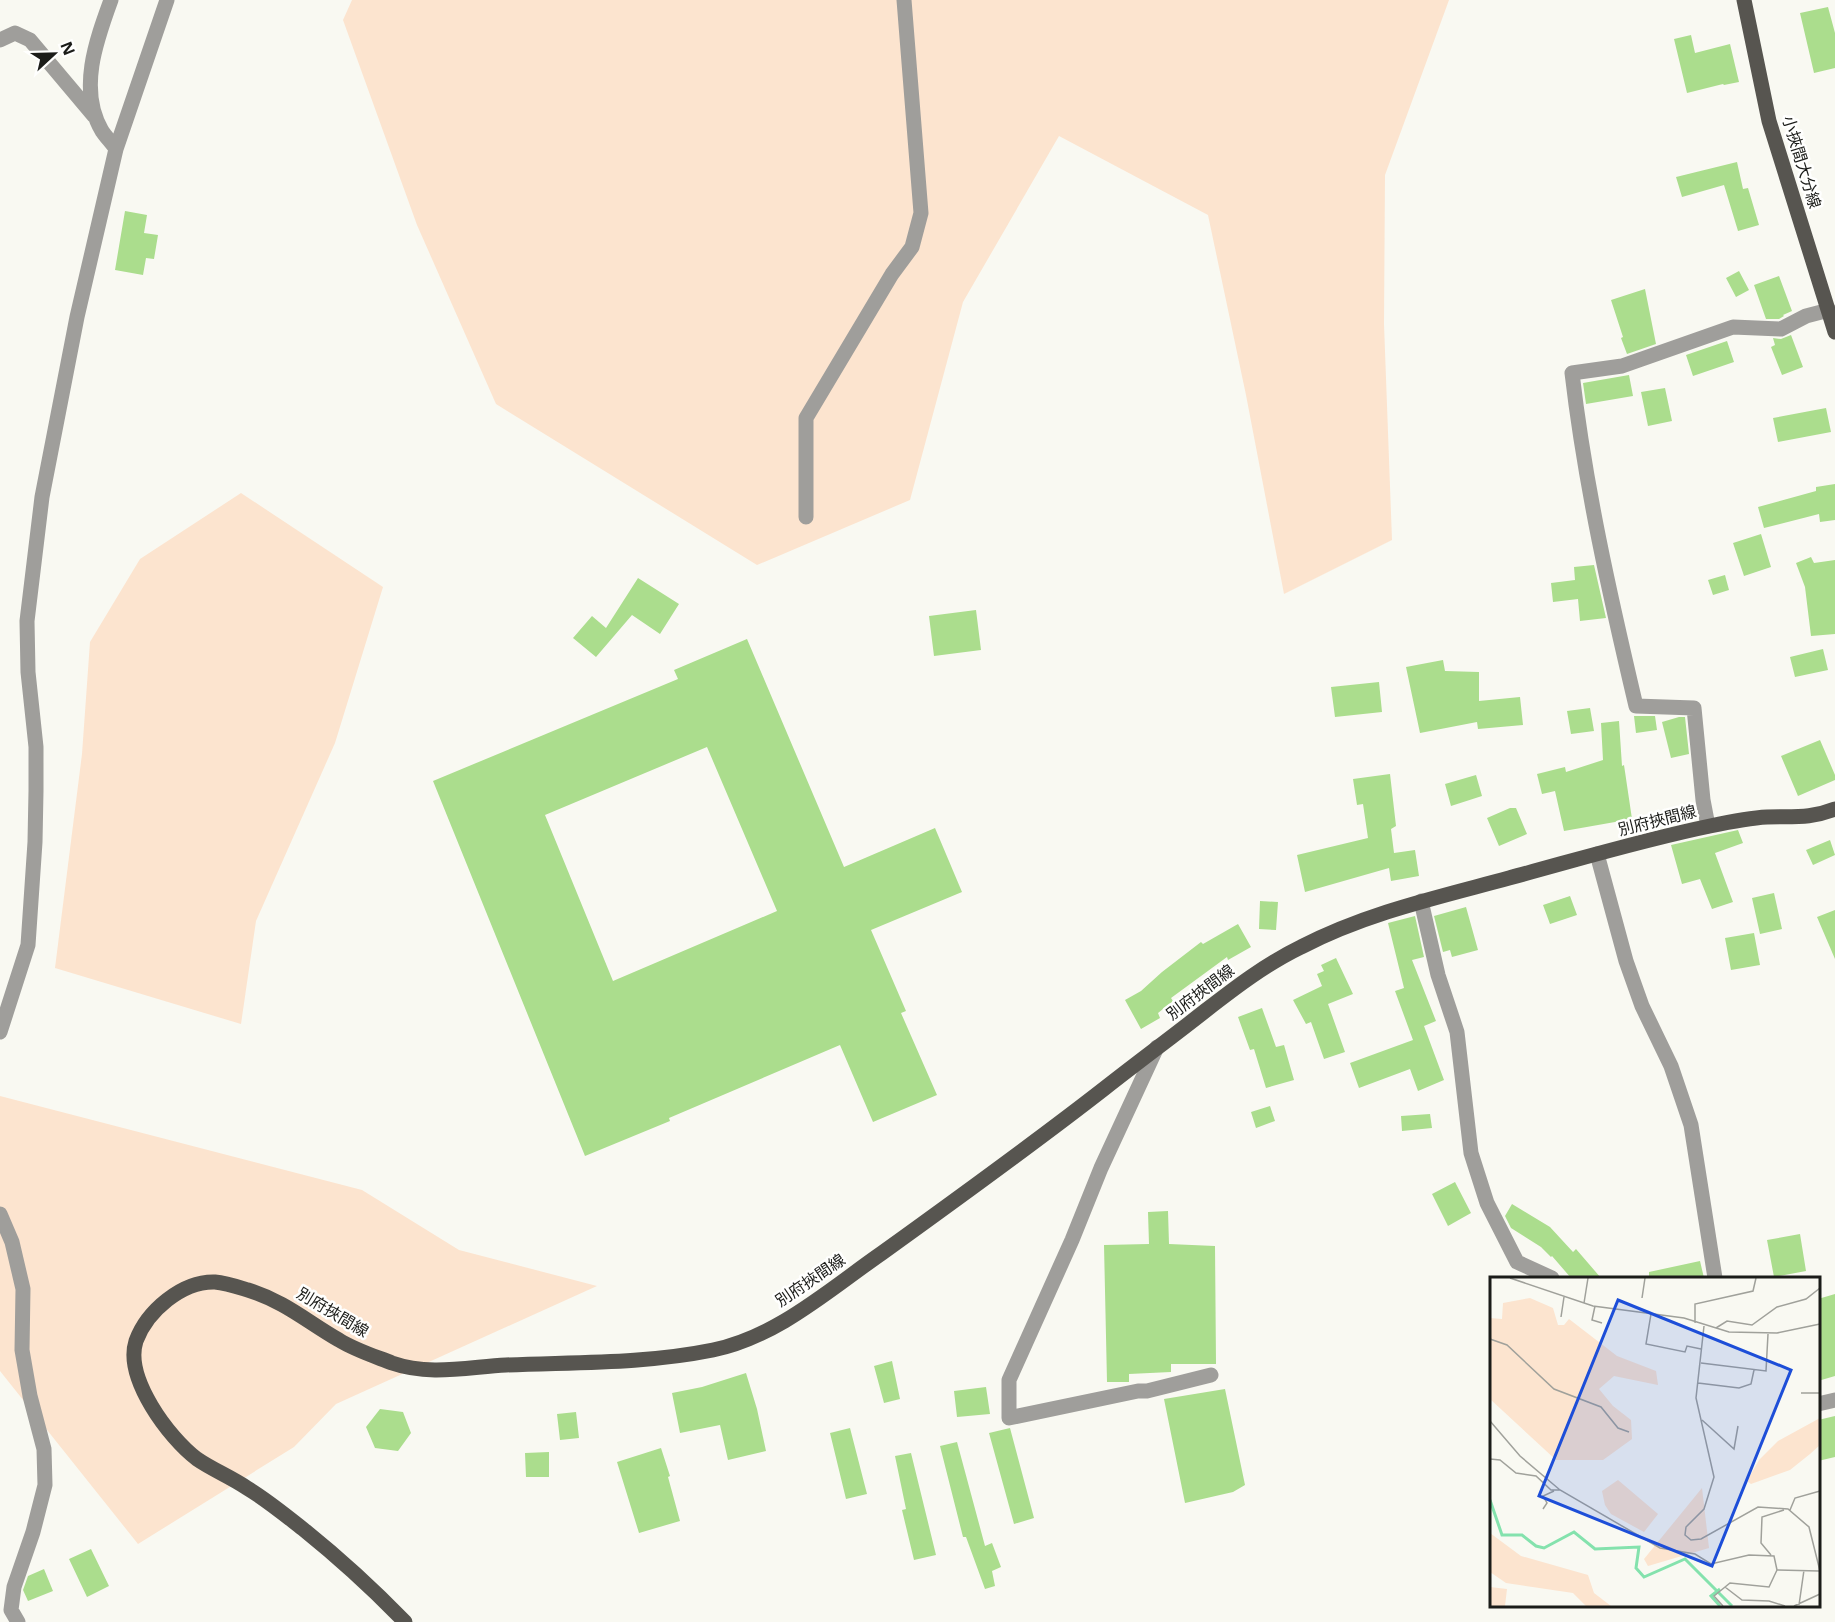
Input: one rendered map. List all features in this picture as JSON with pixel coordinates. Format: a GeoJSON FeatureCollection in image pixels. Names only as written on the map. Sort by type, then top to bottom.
{"type":"FeatureCollection","features":[{"type":"Feature","properties":{"kind":"main road","name":"小挾間大分線"},"geometry":{"type":"LineString","coordinates":[[1744,0],[1769,121],[1835,332]]}},
{"type":"Feature","properties":{"kind":"main road","name":"別府挾間線"},"geometry":{"type":"LineString","coordinates":[[405,1622],[357,1575],[303,1529],[248,1488],[193,1456],[160,1417],[146,1397],[138,1379],[134,1353],[143,1327],[172,1296],[205,1283],[229,1284],[283,1303],[340,1341],[357,1349],[405,1367],[429,1371],[502,1365],[625,1363],[720,1349],[756,1336],[800,1311],[1024,1152],[1252,975],[1344,927],[1420,901],[1642,841],[1708,826],[1760,818],[1808,818],[1835,809]]}},
{"type":"Feature","properties":{"kind":"street"},"geometry":{"type":"LineString","coordinates":[[111,0],[95,44],[90,79],[92,107],[96,118],[116,149]]}},
{"type":"Feature","properties":{"kind":"street"},"geometry":{"type":"LineString","coordinates":[[0,1032],[28,945],[35,842],[36,747],[28,672],[27,621],[42,497],[77,317],[116,149],[167,0]]}},
{"type":"Feature","properties":{"kind":"street"},"geometry":{"type":"LineString","coordinates":[[806,517],[806,418],[892,274],[912,247],[921,213],[904,0]]}},
{"type":"Feature","properties":{"kind":"street"},"geometry":{"type":"LineString","coordinates":[[0,40],[15,33],[30,40],[96,118]]}},
{"type":"Feature","properties":{"kind":"street"},"geometry":{"type":"LineString","coordinates":[[1708,826],[1703,800],[1694,708],[1636,706],[1616,622],[1580,436],[1572,373],[1622,366],[1733,327],[1781,328],[1806,316],[1829,310]]}},
{"type":"Feature","properties":{"kind":"street"},"geometry":{"type":"LineString","coordinates":[[1597,854],[1626,962],[1642,1006],[1671,1066],[1691,1125],[1715,1277]]}},
{"type":"Feature","properties":{"kind":"street"},"geometry":{"type":"LineString","coordinates":[[1420,901],[1438,975],[1457,1032],[1471,1153],[1487,1203],[1517,1262],[1550,1277]]}},
{"type":"Feature","properties":{"kind":"street"},"geometry":{"type":"LineString","coordinates":[[1157,1047],[1101,1168],[1072,1240],[1009,1380],[1009,1418],[1211,1376]]}},
{"type":"Feature","properties":{"kind":"street"},"geometry":{"type":"LineString","coordinates":[[0,1214],[12,1242],[23,1289],[22,1350],[30,1396],[44,1449],[45,1485],[33,1532],[14,1587],[11,1610],[18,1622]]}},
{"type":"Feature","properties":{"kind":"street"},"geometry":{"type":"LineString","coordinates":[[1820,1404],[1835,1400]]}},
{"type":"Feature","properties":{"kind":"shaded area"},"geometry":{"type":"Polygon","coordinates":[[[352,0],[1449,0],[1385,175],[1384,324],[1392,540],[1284,594],[1246,395],[1208,215],[1059,136],[963,302],[910,500],[757,565],[496,404],[417,225],[343,20],[352,0]]]}},
{"type":"Feature","properties":{"kind":"shaded area"},"geometry":{"type":"Polygon","coordinates":[[[241,493],[383,587],[335,743],[256,921],[241,1024],[55,968],[82,754],[90,642],[140,559],[241,493]]]}},
{"type":"Feature","properties":{"kind":"shaded area"},"geometry":{"type":"Polygon","coordinates":[[[0,1096],[362,1190],[459,1250],[597,1286],[336,1404],[294,1447],[138,1544],[0,1371],[0,1096]]]}},
{"type":"Feature","properties":{"kind":"building"},"geometry":{"type":"Polygon","coordinates":[[[1828,7],[1835,33],[1835,68],[1814,73],[1800,13],[1828,7]]]}},
{"type":"Feature","properties":{"kind":"building"},"geometry":{"type":"Polygon","coordinates":[[[1691,35],[1695,53],[1730,44],[1739,82],[1687,93],[1674,39],[1691,35]]]}},
{"type":"Feature","properties":{"kind":"building"},"geometry":{"type":"Polygon","coordinates":[[[1737,162],[1743,189],[1748,188],[1759,225],[1738,231],[1724,185],[1682,197],[1676,177],[1737,162]]]}},
{"type":"Feature","properties":{"kind":"building"},"geometry":{"type":"Polygon","coordinates":[[[125,211],[147,215],[144,233],[158,235],[154,259],[146,258],[143,275],[115,270],[125,211]]]}},
{"type":"Feature","properties":{"kind":"building"},"geometry":{"type":"Polygon","coordinates":[[[1739,271],[1749,290],[1736,297],[1726,278],[1739,271]]]}},
{"type":"Feature","properties":{"kind":"building"},"geometry":{"type":"Polygon","coordinates":[[[1779,276],[1792,311],[1779,319],[1766,319],[1754,285],[1779,276]]]}},
{"type":"Feature","properties":{"kind":"building"},"geometry":{"type":"Polygon","coordinates":[[[1645,289],[1656,344],[1627,354],[1611,300],[1645,289]]]}},
{"type":"Feature","properties":{"kind":"building"},"geometry":{"type":"Polygon","coordinates":[[[1791,335],[1803,367],[1782,375],[1771,347],[1775,345],[1773,338],[1781,339],[1791,335]]]}},
{"type":"Feature","properties":{"kind":"building"},"geometry":{"type":"Polygon","coordinates":[[[1727,341],[1734,362],[1693,376],[1686,355],[1727,341]]]}},
{"type":"Feature","properties":{"kind":"building"},"geometry":{"type":"Polygon","coordinates":[[[1629,375],[1633,396],[1586,404],[1583,383],[1629,375]]]}},
{"type":"Feature","properties":{"kind":"building"},"geometry":{"type":"Polygon","coordinates":[[[1665,388],[1672,421],[1648,426],[1641,392],[1665,388]]]}},
{"type":"Feature","properties":{"kind":"building"},"geometry":{"type":"Polygon","coordinates":[[[1826,408],[1831,432],[1778,442],[1773,418],[1826,408]]]}},
{"type":"Feature","properties":{"kind":"building"},"geometry":{"type":"Polygon","coordinates":[[[1835,484],[1835,520],[1820,522],[1819,514],[1764,528],[1758,507],[1816,491],[1816,487],[1835,484]]]}},
{"type":"Feature","properties":{"kind":"building"},"geometry":{"type":"Polygon","coordinates":[[[1761,534],[1771,567],[1744,576],[1733,543],[1761,534]]]}},
{"type":"Feature","properties":{"kind":"building"},"geometry":{"type":"Polygon","coordinates":[[[1811,557],[1814,563],[1835,560],[1835,634],[1811,636],[1805,587],[1796,563],[1811,557]]]}},
{"type":"Feature","properties":{"kind":"building"},"geometry":{"type":"Polygon","coordinates":[[[1594,565],[1606,618],[1580,621],[1578,599],[1553,602],[1551,583],[1575,580],[1574,567],[1594,565]]]}},
{"type":"Feature","properties":{"kind":"building"},"geometry":{"type":"Polygon","coordinates":[[[1725,575],[1729,590],[1713,595],[1708,580],[1725,575]]]}},
{"type":"Feature","properties":{"kind":"building"},"geometry":{"type":"Polygon","coordinates":[[[638,578],[679,604],[660,634],[632,615],[596,657],[573,638],[592,616],[606,628],[638,578]]]}},
{"type":"Feature","properties":{"kind":"building"},"geometry":{"type":"Polygon","coordinates":[[[976,610],[981,650],[934,656],[929,616],[976,610]]]}},
{"type":"Feature","properties":{"kind":"building"},"geometry":{"type":"Polygon","coordinates":[[[747,639],[844,867],[935,828],[962,892],[871,930],[906,1011],[901,1013],[937,1095],[873,1122],[840,1045],[669,1118],[670,1121],[585,1156],[433,781],[678,679],[674,670],[747,639]],[[707,747],[545,815],[613,981],[777,911],[707,747]]]}},
{"type":"Feature","properties":{"kind":"building"},"geometry":{"type":"Polygon","coordinates":[[[1823,649],[1828,670],[1795,677],[1790,657],[1823,649]]]}},
{"type":"Feature","properties":{"kind":"building"},"geometry":{"type":"Polygon","coordinates":[[[1443,660],[1445,671],[1479,672],[1479,701],[1520,697],[1523,725],[1478,729],[1477,722],[1420,733],[1406,667],[1443,660]]]}},
{"type":"Feature","properties":{"kind":"building"},"geometry":{"type":"Polygon","coordinates":[[[1379,682],[1382,712],[1335,717],[1331,687],[1379,682]]]}},
{"type":"Feature","properties":{"kind":"building"},"geometry":{"type":"Polygon","coordinates":[[[1590,708],[1594,731],[1571,734],[1567,711],[1590,708]]]}},
{"type":"Feature","properties":{"kind":"building"},"geometry":{"type":"Polygon","coordinates":[[[1634,716],[1655,716],[1657,730],[1636,733],[1634,716]]]}},
{"type":"Feature","properties":{"kind":"building"},"geometry":{"type":"Polygon","coordinates":[[[1685,717],[1689,754],[1671,758],[1662,722],[1685,717]]]}},
{"type":"Feature","properties":{"kind":"building"},"geometry":{"type":"Polygon","coordinates":[[[1619,721],[1622,766],[1624,765],[1632,819],[1564,831],[1555,791],[1542,794],[1537,774],[1565,767],[1566,772],[1603,760],[1601,723],[1619,721]]]}},
{"type":"Feature","properties":{"kind":"building"},"geometry":{"type":"Polygon","coordinates":[[[1820,740],[1835,780],[1798,796],[1781,756],[1820,740]]]}},
{"type":"Feature","properties":{"kind":"building"},"geometry":{"type":"Polygon","coordinates":[[[1390,774],[1396,826],[1391,829],[1394,853],[1415,850],[1419,876],[1391,881],[1389,868],[1305,892],[1297,855],[1368,838],[1363,804],[1357,805],[1353,779],[1390,774]]]}},
{"type":"Feature","properties":{"kind":"building"},"geometry":{"type":"Polygon","coordinates":[[[1476,775],[1482,796],[1451,806],[1445,784],[1476,775]]]}},
{"type":"Feature","properties":{"kind":"building"},"geometry":{"type":"Polygon","coordinates":[[[1510,808],[1516,808],[1527,834],[1499,846],[1487,818],[1510,808]]]}},
{"type":"Feature","properties":{"kind":"building"},"geometry":{"type":"Polygon","coordinates":[[[1738,830],[1743,843],[1715,853],[1733,902],[1712,909],[1700,879],[1682,884],[1671,845],[1738,830]]]}},
{"type":"Feature","properties":{"kind":"building"},"geometry":{"type":"Polygon","coordinates":[[[1830,840],[1835,855],[1813,865],[1806,850],[1830,840]]]}},
{"type":"Feature","properties":{"kind":"building"},"geometry":{"type":"Polygon","coordinates":[[[1774,893],[1782,929],[1760,934],[1752,898],[1774,893]]]}},
{"type":"Feature","properties":{"kind":"building"},"geometry":{"type":"Polygon","coordinates":[[[1570,896],[1577,915],[1550,924],[1543,905],[1570,896]]]}},
{"type":"Feature","properties":{"kind":"building"},"geometry":{"type":"Polygon","coordinates":[[[1260,901],[1278,902],[1276,930],[1259,929],[1260,901]]]}},
{"type":"Feature","properties":{"kind":"building"},"geometry":{"type":"Polygon","coordinates":[[[1466,907],[1478,950],[1452,957],[1450,950],[1443,952],[1434,916],[1466,907]]]}},
{"type":"Feature","properties":{"kind":"building"},"geometry":{"type":"Polygon","coordinates":[[[1835,910],[1835,959],[1817,917],[1835,910]]]}},
{"type":"Feature","properties":{"kind":"building"},"geometry":{"type":"Polygon","coordinates":[[[1415,916],[1424,957],[1412,960],[1436,1021],[1424,1026],[1444,1080],[1418,1091],[1410,1069],[1359,1088],[1350,1063],[1413,1040],[1395,991],[1404,988],[1388,923],[1415,916]]]}},
{"type":"Feature","properties":{"kind":"building"},"geometry":{"type":"Polygon","coordinates":[[[1238,924],[1251,947],[1228,960],[1227,957],[1171,998],[1173,1001],[1158,1013],[1160,1018],[1141,1029],[1125,1000],[1141,991],[1201,942],[1203,944],[1238,924]]]}},
{"type":"Feature","properties":{"kind":"building"},"geometry":{"type":"Polygon","coordinates":[[[1754,933],[1760,965],[1731,970],[1725,938],[1754,933]]]}},
{"type":"Feature","properties":{"kind":"building"},"geometry":{"type":"Polygon","coordinates":[[[1336,958],[1353,994],[1328,1004],[1345,1052],[1324,1059],[1311,1022],[1306,1024],[1293,1000],[1322,986],[1317,974],[1324,971],[1321,965],[1336,958]]]}},
{"type":"Feature","properties":{"kind":"building"},"geometry":{"type":"Polygon","coordinates":[[[1262,1008],[1276,1047],[1284,1045],[1294,1080],[1266,1088],[1254,1049],[1250,1050],[1238,1017],[1262,1008]]]}},
{"type":"Feature","properties":{"kind":"building"},"geometry":{"type":"Polygon","coordinates":[[[1270,1106],[1275,1121],[1256,1128],[1251,1112],[1270,1106]]]}},
{"type":"Feature","properties":{"kind":"building"},"geometry":{"type":"Polygon","coordinates":[[[1430,1114],[1432,1128],[1402,1131],[1401,1116],[1430,1114]]]}},
{"type":"Feature","properties":{"kind":"building"},"geometry":{"type":"Polygon","coordinates":[[[1455,1182],[1471,1213],[1448,1226],[1432,1194],[1455,1182]]]}},
{"type":"Feature","properties":{"kind":"building"},"geometry":{"type":"Polygon","coordinates":[[[1512,1204],[1550,1227],[1573,1252],[1576,1249],[1600,1277],[1570,1277],[1552,1256],[1511,1228],[1505,1216],[1512,1204]]]}},
{"type":"Feature","properties":{"kind":"building"},"geometry":{"type":"Polygon","coordinates":[[[1168,1211],[1169,1244],[1215,1246],[1216,1364],[1171,1364],[1171,1372],[1129,1374],[1129,1382],[1107,1382],[1104,1245],[1149,1244],[1148,1212],[1168,1211]]]}},
{"type":"Feature","properties":{"kind":"building"},"geometry":{"type":"Polygon","coordinates":[[[1800,1234],[1806,1271],[1774,1277],[1767,1240],[1800,1234]]]}},
{"type":"Feature","properties":{"kind":"building"},"geometry":{"type":"Polygon","coordinates":[[[1700,1261],[1704,1277],[1649,1277],[1649,1272],[1700,1261]]]}},
{"type":"Feature","properties":{"kind":"building"},"geometry":{"type":"Polygon","coordinates":[[[1835,1294],[1835,1376],[1820,1380],[1820,1298],[1835,1294]]]}},
{"type":"Feature","properties":{"kind":"building"},"geometry":{"type":"Polygon","coordinates":[[[892,1361],[900,1399],[884,1403],[874,1366],[892,1361]]]}},
{"type":"Feature","properties":{"kind":"building"},"geometry":{"type":"Polygon","coordinates":[[[746,1373],[766,1451],[728,1460],[720,1425],[680,1433],[672,1393],[702,1387],[746,1373]]]}},
{"type":"Feature","properties":{"kind":"building"},"geometry":{"type":"Polygon","coordinates":[[[986,1387],[990,1414],[957,1417],[954,1391],[986,1387]]]}},
{"type":"Feature","properties":{"kind":"building"},"geometry":{"type":"Polygon","coordinates":[[[1225,1389],[1245,1485],[1233,1492],[1185,1503],[1164,1399],[1225,1389]]]}},
{"type":"Feature","properties":{"kind":"building"},"geometry":{"type":"Polygon","coordinates":[[[380,1409],[403,1412],[411,1433],[398,1451],[375,1448],[366,1427],[380,1409]]]}},
{"type":"Feature","properties":{"kind":"building"},"geometry":{"type":"Polygon","coordinates":[[[576,1412],[579,1438],[560,1440],[557,1414],[576,1412]]]}},
{"type":"Feature","properties":{"kind":"building"},"geometry":{"type":"Polygon","coordinates":[[[1835,1416],[1835,1457],[1820,1461],[1820,1420],[1835,1416]]]}},
{"type":"Feature","properties":{"kind":"building"},"geometry":{"type":"Polygon","coordinates":[[[850,1428],[867,1494],[846,1499],[830,1433],[850,1428]]]}},
{"type":"Feature","properties":{"kind":"building"},"geometry":{"type":"Polygon","coordinates":[[[1010,1428],[1034,1518],[1014,1524],[989,1433],[1010,1428]]]}},
{"type":"Feature","properties":{"kind":"building"},"geometry":{"type":"Polygon","coordinates":[[[957,1442],[985,1546],[992,1543],[1001,1567],[992,1571],[995,1586],[985,1589],[966,1537],[963,1537],[940,1446],[957,1442]]]}},
{"type":"Feature","properties":{"kind":"building"},"geometry":{"type":"Polygon","coordinates":[[[661,1448],[680,1521],[639,1533],[617,1462],[661,1448]]]}},
{"type":"Feature","properties":{"kind":"building"},"geometry":{"type":"Polygon","coordinates":[[[549,1452],[549,1477],[526,1477],[525,1453],[549,1452]]]}},
{"type":"Feature","properties":{"kind":"building"},"geometry":{"type":"Polygon","coordinates":[[[911,1453],[936,1555],[914,1560],[902,1510],[906,1509],[895,1456],[911,1453]]]}},
{"type":"Feature","properties":{"kind":"building"},"geometry":{"type":"Polygon","coordinates":[[[91,1549],[109,1586],[87,1597],[69,1559],[91,1549]]]}},
{"type":"Feature","properties":{"kind":"building"},"geometry":{"type":"Polygon","coordinates":[[[44,1569],[53,1591],[28,1601],[23,1590],[28,1576],[44,1569]]]}}]}
